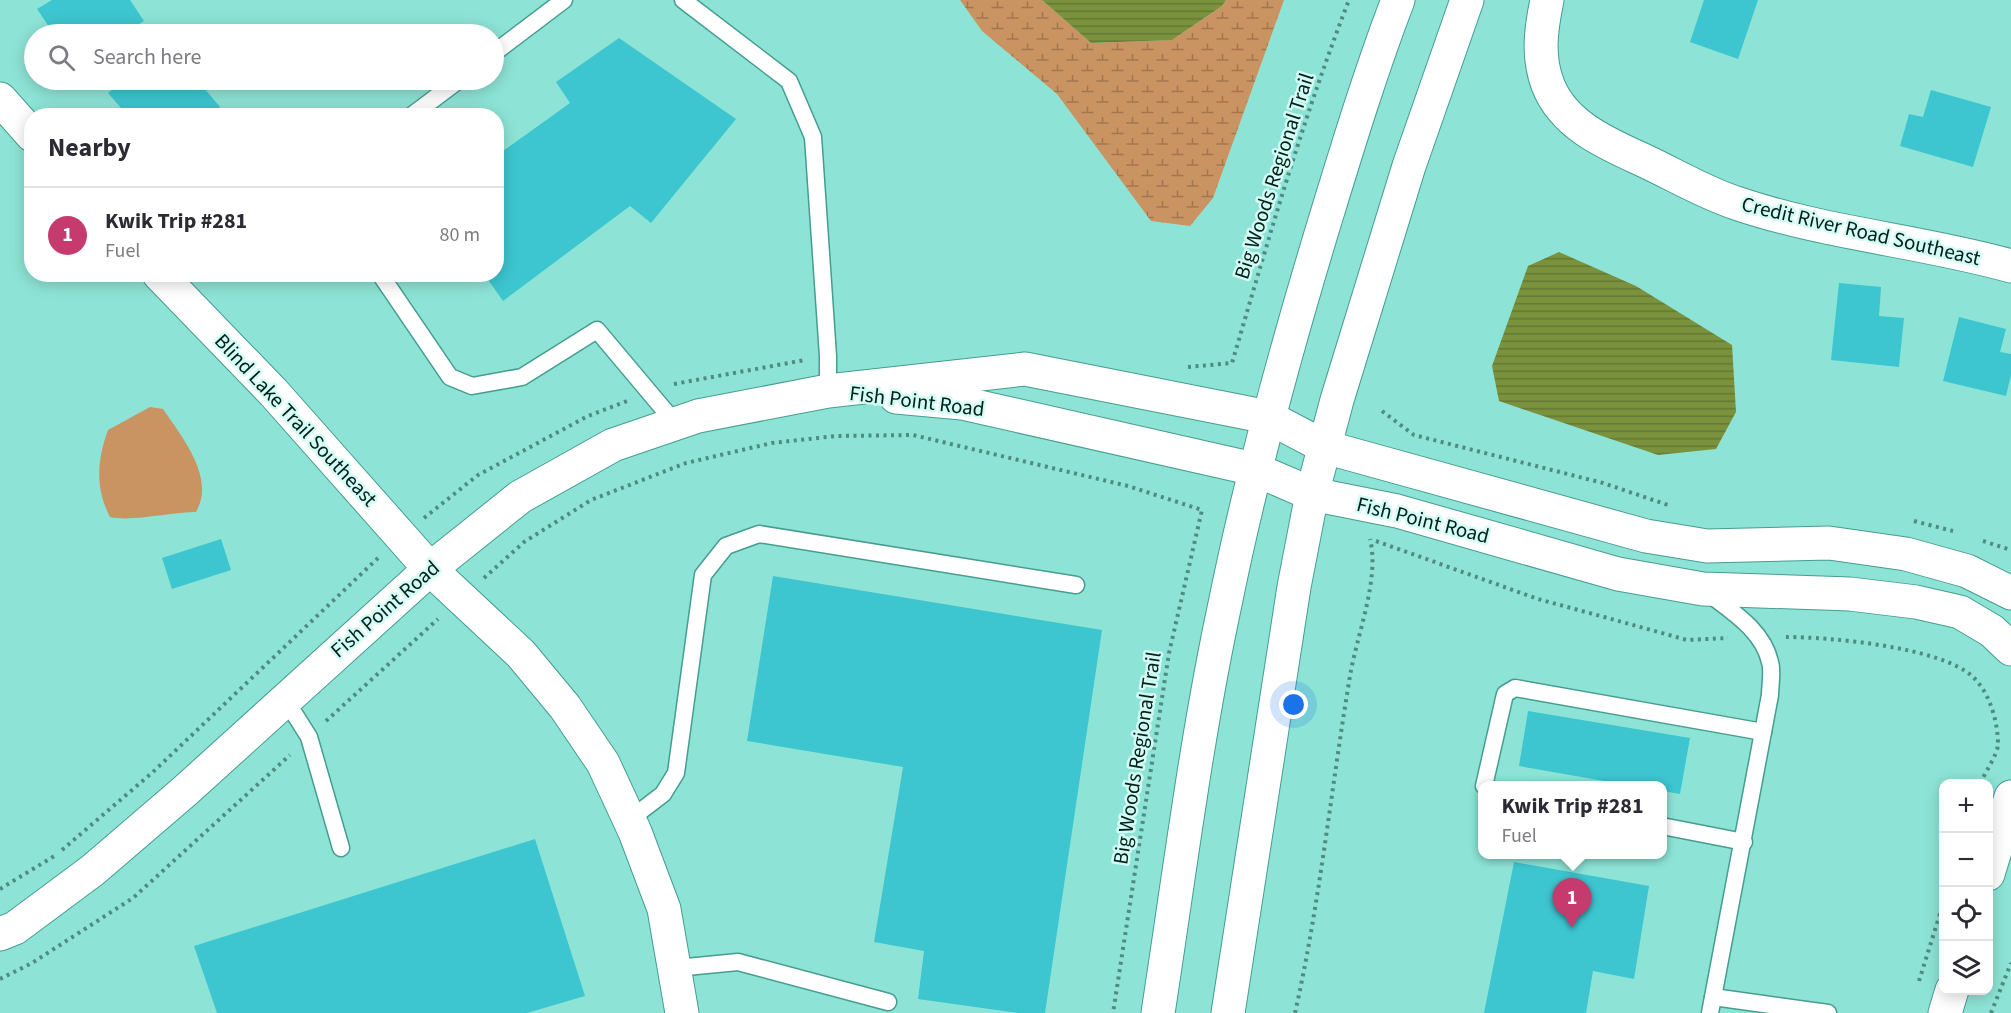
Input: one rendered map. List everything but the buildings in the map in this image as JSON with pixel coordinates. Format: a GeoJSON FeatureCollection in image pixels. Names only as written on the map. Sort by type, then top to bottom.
{"type":"FeatureCollection","features":[{"type":"Feature","properties":{"kind":"street"},"geometry":{"type":"LineString","coordinates":[[1158,1013],[1199,742],[1224,605],[1254,469],[1346,153],[1398,0]]}},
{"type":"Feature","properties":{"kind":"street"},"geometry":{"type":"LineString","coordinates":[[1228,1013],[1294,587],[1312,494],[1409,166],[1467,0]]}},
{"type":"Feature","properties":{"kind":"street","name":"Credit River Road Southeast"},"geometry":{"type":"LineString","coordinates":[[1547,0],[1539,48],[1548,86],[1568,116],[1596,138],[1735,203],[1794,219],[1963,253],[2011,266]]}},
{"type":"Feature","properties":{"kind":"street"},"geometry":{"type":"LineString","coordinates":[[0,99],[24,126]]}},
{"type":"Feature","properties":{"kind":"street","name":"Blind Lake Trail Southeast"},"geometry":{"type":"LineString","coordinates":[[167,282],[274,393],[430,569],[521,654],[565,706],[603,763],[629,820],[664,909],[682,1013]]}},
{"type":"Feature","properties":{"kind":"street","name":"Fish Point Road"},"geometry":{"type":"LineString","coordinates":[[0,934],[15,928],[93,870],[185,791],[430,569],[520,497],[613,445],[676,423],[698,416],[828,391],[1025,369],[1268,417],[1325,447],[1646,536],[1707,546],[1828,543],[1906,554],[1967,571],[2011,593]]}},
{"type":"Feature","properties":{"kind":"street","name":"Fish Point Road"},"geometry":{"type":"LineString","coordinates":[[828,391],[963,403],[1254,469],[1312,494],[1408,514],[1618,574],[1703,589],[1850,594],[1916,602],[1960,612],[1992,631],[2011,649]]}},
{"type":"Feature","properties":{"kind":"street"},"geometry":{"type":"LineString","coordinates":[[1993,861],[2010,804]]}},
{"type":"Feature","properties":{"kind":"street"},"geometry":{"type":"LineString","coordinates":[[1945,1013],[1950,995]]}},
{"type":"Feature","properties":{"kind":"lane"},"geometry":{"type":"LineString","coordinates":[[504,45],[564,0]]}},
{"type":"Feature","properties":{"kind":"lane"},"geometry":{"type":"LineString","coordinates":[[683,0],[789,81],[813,136],[828,356],[828,391]]}},
{"type":"Feature","properties":{"kind":"lane"},"geometry":{"type":"LineString","coordinates":[[422,108],[446,90]]}},
{"type":"Feature","properties":{"kind":"lane"},"geometry":{"type":"LineString","coordinates":[[385,282],[450,377],[472,386],[522,377],[597,330],[676,423]]}},
{"type":"Feature","properties":{"kind":"lane"},"geometry":{"type":"LineString","coordinates":[[629,820],[663,794],[676,773],[703,575],[726,546],[759,534],[1076,585]]}},
{"type":"Feature","properties":{"kind":"lane"},"geometry":{"type":"LineString","coordinates":[[1703,589],[1744,621],[1758,637],[1771,662],[1770,695],[1744,842],[1711,1005],[1828,1013]]}},
{"type":"Feature","properties":{"kind":"lane"},"geometry":{"type":"LineString","coordinates":[[1485,781],[1505,694],[1515,688],[1763,732]]}},
{"type":"Feature","properties":{"kind":"lane"},"geometry":{"type":"LineString","coordinates":[[285,699],[309,737],[341,849]]}},
{"type":"Feature","properties":{"kind":"lane"},"geometry":{"type":"LineString","coordinates":[[1667,827],[1744,842]]}},
{"type":"Feature","properties":{"kind":"lane"},"geometry":{"type":"LineString","coordinates":[[676,968],[738,962],[888,1002]]}},
{"type":"Feature","properties":{"kind":"path","name":"Big Woods Regional Trail"},"geometry":{"type":"LineString","coordinates":[[1183,367],[1232,363],[1275,215],[1349,0]]}},
{"type":"Feature","properties":{"kind":"path"},"geometry":{"type":"LineString","coordinates":[[0,888],[58,854],[153,772],[402,535],[478,475],[588,416],[671,384],[828,356]]}},
{"type":"Feature","properties":{"kind":"path"},"geometry":{"type":"LineString","coordinates":[[1382,411],[1414,435],[1602,483],[1677,507]]}},
{"type":"Feature","properties":{"kind":"path","name":"Big Woods Regional Trail"},"geometry":{"type":"LineString","coordinates":[[462,598],[524,542],[591,500],[686,463],[772,443],[836,436],[913,435],[1094,477],[1202,510],[1168,653],[1113,1013]]}},
{"type":"Feature","properties":{"kind":"path"},"geometry":{"type":"LineString","coordinates":[[1912,521],[1955,532]]}},
{"type":"Feature","properties":{"kind":"path"},"geometry":{"type":"LineString","coordinates":[[1295,1013],[1314,927],[1350,675],[1375,558],[1370,538]]}},
{"type":"Feature","properties":{"kind":"path"},"geometry":{"type":"LineString","coordinates":[[1976,538],[2011,550]]}},
{"type":"Feature","properties":{"kind":"path"},"geometry":{"type":"LineString","coordinates":[[0,979],[32,963],[134,898],[462,598]]}},
{"type":"Feature","properties":{"kind":"path"},"geometry":{"type":"LineString","coordinates":[[1916,992],[1939,917]]}},
{"type":"Feature","properties":{"kind":"path"},"geometry":{"type":"LineString","coordinates":[[1991,1013],[2011,963]]}},
{"type":"Feature","properties":{"kind":"green space"},"geometry":{"type":"Polygon","coordinates":[[[960,0],[1042,0],[1091,43],[1172,40],[1222,6],[1226,0],[1284,0],[1213,198],[1190,226],[1151,221],[1057,94],[982,31],[960,0]]]}},
{"type":"Feature","properties":{"kind":"green space"},"geometry":{"type":"Polygon","coordinates":[[[150,407],[163,409],[187,445],[199,472],[202,485],[201,499],[196,512],[129,518],[110,517],[102,495],[99,474],[108,430],[150,407]]]}},
{"type":"Feature","properties":{"kind":"shaded area"},"geometry":{"type":"Polygon","coordinates":[[[1042,0],[1226,0],[1222,6],[1172,40],[1091,43],[1042,0]]]}},
{"type":"Feature","properties":{"kind":"shaded area"},"geometry":{"type":"Polygon","coordinates":[[[1559,252],[1636,286],[1732,345],[1736,412],[1716,449],[1658,455],[1499,401],[1492,366],[1528,266],[1559,252]]]}},
{"type":"Feature","properties":{"kind":"place","name":"Kwik Trip #281"},"geometry":{"type":"Point","coordinates":[1572,928]}}]}
